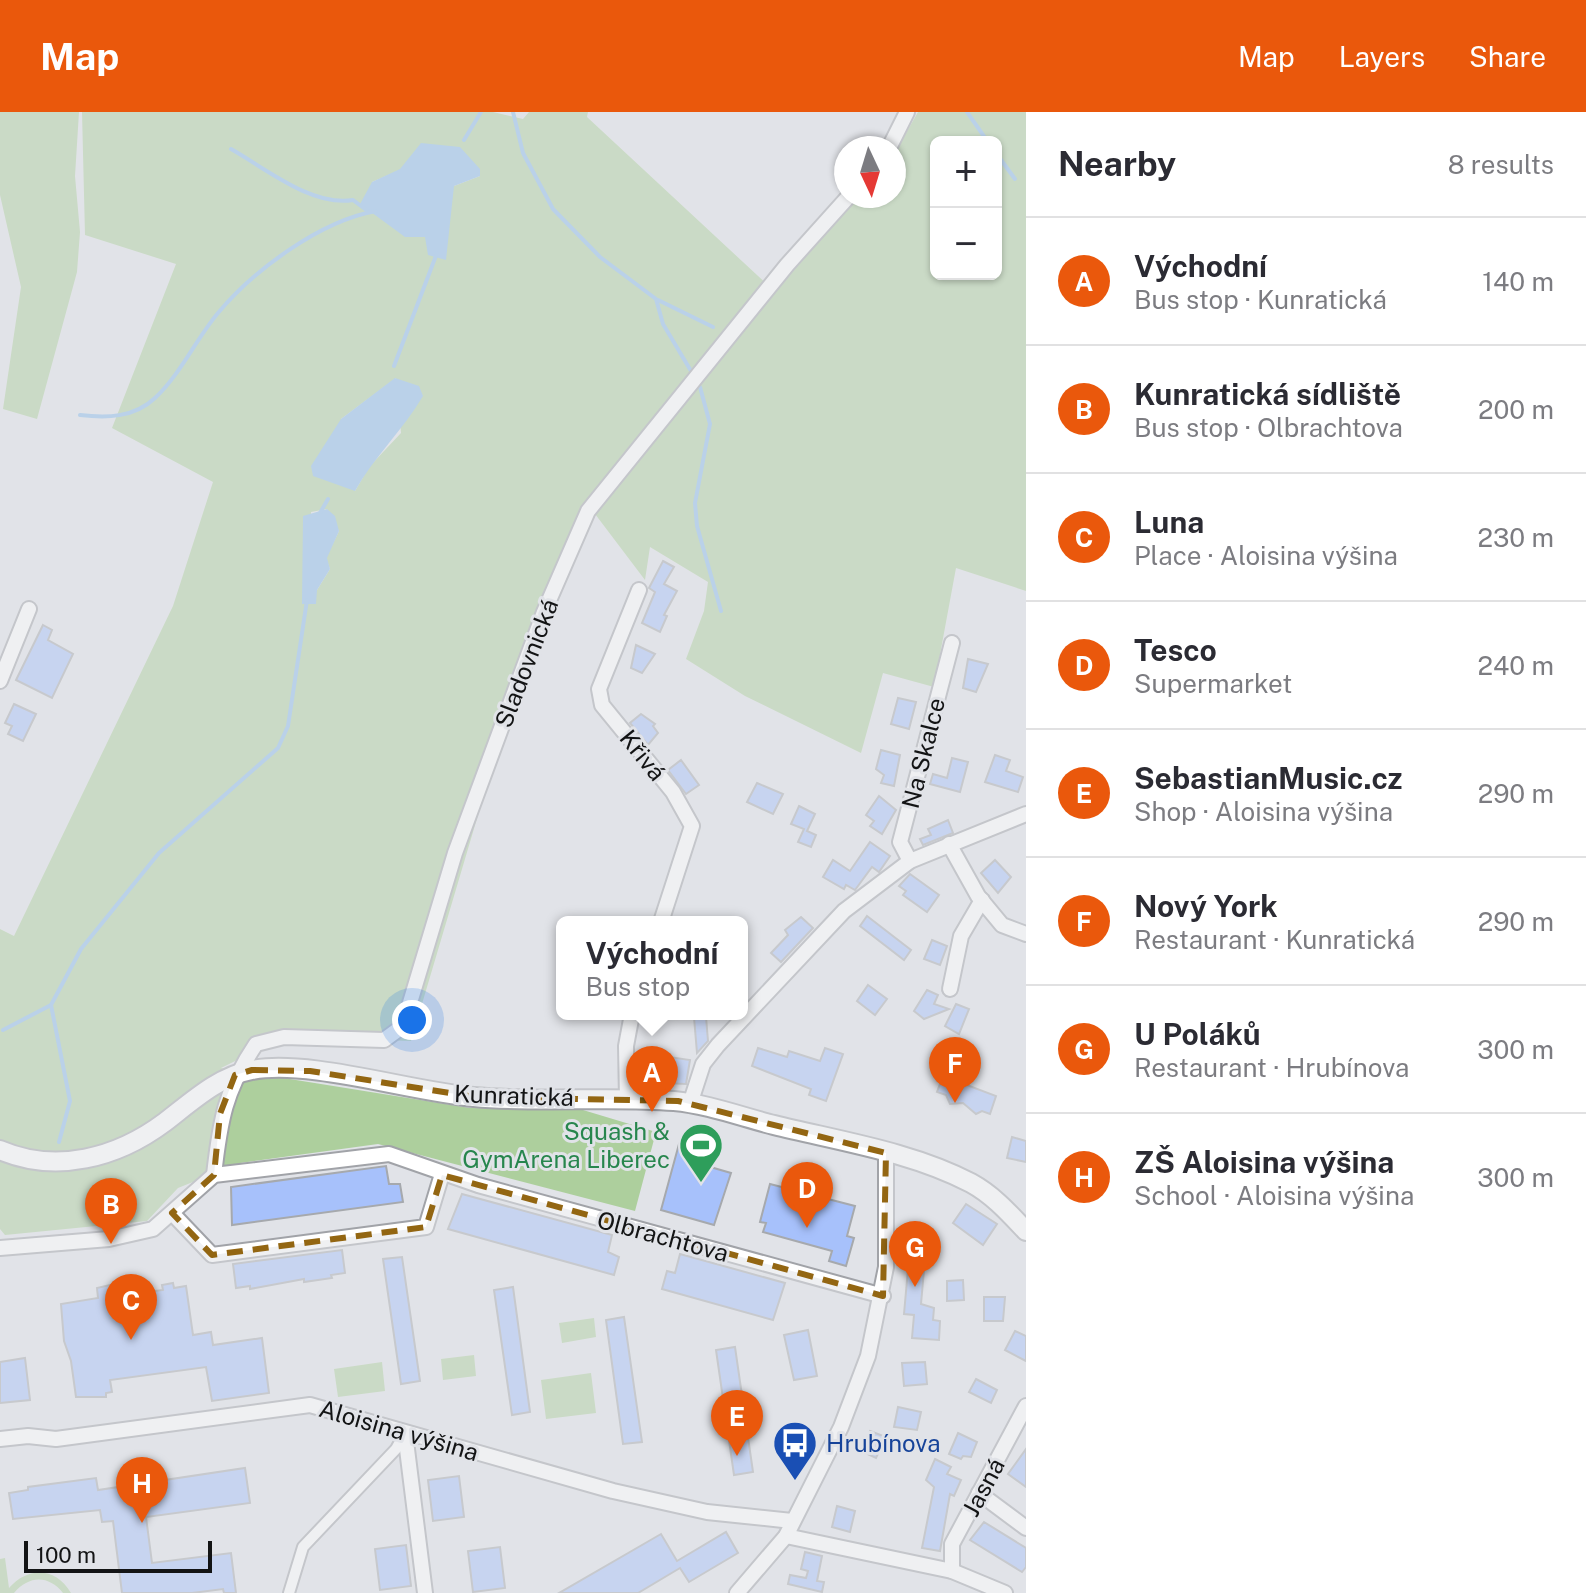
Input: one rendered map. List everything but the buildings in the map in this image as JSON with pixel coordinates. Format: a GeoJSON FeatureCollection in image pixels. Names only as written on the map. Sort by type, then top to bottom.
{"type":"FeatureCollection","features":[{"type":"Feature","properties":{"kind":"street"},"geometry":{"type":"LineString","coordinates":[[895,136],[907,112]]}},
{"type":"Feature","properties":{"kind":"street","name":"Sladovnická"},"geometry":{"type":"LineString","coordinates":[[235,1075],[256,1044],[284,1037],[384,1040],[403,1026],[455,853],[544,612],[588,511],[787,265],[838,208]]}},
{"type":"Feature","properties":{"kind":"street","name":"Křivá"},"geometry":{"type":"LineString","coordinates":[[639,590],[599,689],[602,705],[673,792],[692,826],[663,916]]}},
{"type":"Feature","properties":{"kind":"street"},"geometry":{"type":"LineString","coordinates":[[0,681],[29,609]]}},
{"type":"Feature","properties":{"kind":"street","name":"Na Skalce"},"geometry":{"type":"LineString","coordinates":[[910,861],[900,842],[952,643]]}},
{"type":"Feature","properties":{"kind":"street"},"geometry":{"type":"LineString","coordinates":[[748,1011],[844,911],[910,861],[1026,814]]}},
{"type":"Feature","properties":{"kind":"street"},"geometry":{"type":"LineString","coordinates":[[949,844],[982,900],[1002,925],[1026,934]]}},
{"type":"Feature","properties":{"kind":"street"},"geometry":{"type":"LineString","coordinates":[[950,989],[961,936],[982,900]]}},
{"type":"Feature","properties":{"kind":"street"},"geometry":{"type":"LineString","coordinates":[[627,1099],[626,1046],[631,1020]]}},
{"type":"Feature","properties":{"kind":"street"},"geometry":{"type":"LineString","coordinates":[[690,1104],[703,1064],[739,1020]]}},
{"type":"Feature","properties":{"kind":"street","name":"Kunratická"},"geometry":{"type":"LineString","coordinates":[[0,1150],[46,1162],[103,1155],[142,1137],[208,1089],[235,1075],[265,1069],[310,1071],[475,1097],[627,1099],[690,1104],[886,1153],[973,1184],[1002,1205],[1026,1231]]}},
{"type":"Feature","properties":{"kind":"street"},"geometry":{"type":"LineString","coordinates":[[0,1248],[109,1239],[153,1229],[214,1175],[220,1114],[235,1075]]}},
{"type":"Feature","properties":{"kind":"street"},"geometry":{"type":"LineString","coordinates":[[737,1593],[786,1536],[841,1427],[868,1356],[883,1296],[888,1228],[886,1153]]}},
{"type":"Feature","properties":{"kind":"street","name":"Olbrachtova"},"geometry":{"type":"LineString","coordinates":[[214,1175],[389,1154],[442,1174],[883,1296]]}},
{"type":"Feature","properties":{"kind":"street"},"geometry":{"type":"LineString","coordinates":[[172,1213],[212,1255],[426,1227],[442,1174]]}},
{"type":"Feature","properties":{"kind":"street","name":"Aloisina výšina"},"geometry":{"type":"LineString","coordinates":[[0,1439],[28,1436],[56,1439],[310,1405],[626,1494],[707,1512],[792,1521]]}},
{"type":"Feature","properties":{"kind":"street","name":"Jasná"},"geometry":{"type":"LineString","coordinates":[[952,1571],[952,1544],[1026,1406]]}},
{"type":"Feature","properties":{"kind":"street"},"geometry":{"type":"LineString","coordinates":[[289,1593],[303,1547],[396,1449],[405,1433]]}},
{"type":"Feature","properties":{"kind":"street"},"geometry":{"type":"LineString","coordinates":[[405,1433],[425,1593]]}},
{"type":"Feature","properties":{"kind":"street"},"geometry":{"type":"LineString","coordinates":[[979,1493],[1026,1528]]}},
{"type":"Feature","properties":{"kind":"street"},"geometry":{"type":"LineString","coordinates":[[786,1536],[952,1571],[1005,1593]]}},
{"type":"Feature","properties":{"kind":"highlighted area"},"geometry":{"type":"Polygon","coordinates":[[[252,1070],[310,1071],[475,1097],[678,1101],[886,1153],[883,1296],[478,1185],[442,1175],[426,1227],[212,1255],[172,1213],[214,1175],[220,1114],[235,1075],[252,1070]]]}},
{"type":"Feature","properties":{"kind":"green space"},"geometry":{"type":"Polygon","coordinates":[[[0,112],[79,112],[75,176],[80,232],[77,272],[37,419],[3,409],[21,287],[0,195],[0,112]]]}},
{"type":"Feature","properties":{"kind":"green space"},"geometry":{"type":"Polygon","coordinates":[[[82,112],[493,112],[523,119],[529,112],[588,112],[587,117],[772,289],[845,208],[906,208],[904,136],[918,112],[1026,112],[1026,591],[956,568],[934,687],[883,673],[861,753],[745,696],[686,659],[704,611],[708,582],[650,547],[645,580],[589,506],[532,633],[411,1041],[284,1037],[221,1068],[470,1108],[583,1110],[656,1132],[635,1211],[378,1144],[240,1163],[178,1188],[147,1221],[5,1235],[0,1229],[0,929],[14,936],[173,606],[213,482],[112,428],[176,264],[85,235],[82,112]],[[400,170],[372,182],[454,186],[480,176],[400,170]],[[396,378],[341,419],[355,491],[369,467],[401,433],[396,378]],[[327,509],[311,512],[317,590],[330,569],[326,558],[339,531],[327,509]]]}},
{"type":"Feature","properties":{"kind":"green space"},"geometry":{"type":"Polygon","coordinates":[[[594,1318],[596,1337],[562,1343],[559,1323],[594,1318]]]}},
{"type":"Feature","properties":{"kind":"green space"},"geometry":{"type":"Polygon","coordinates":[[[474,1355],[476,1376],[443,1380],[441,1359],[474,1355]]]}},
{"type":"Feature","properties":{"kind":"green space"},"geometry":{"type":"Polygon","coordinates":[[[382,1362],[385,1391],[338,1397],[334,1369],[382,1362]]]}},
{"type":"Feature","properties":{"kind":"green space"},"geometry":{"type":"Polygon","coordinates":[[[591,1373],[596,1413],[546,1419],[541,1380],[591,1373]]]}},
{"type":"Feature","properties":{"kind":"green space"},"geometry":{"type":"Polygon","coordinates":[[[5,1558],[9,1588],[25,1576],[42,1572],[58,1578],[71,1593],[63,1593],[45,1580],[32,1580],[14,1593],[0,1593],[0,1559],[5,1558]]]}},
{"type":"Feature","properties":{"kind":"water"},"geometry":{"type":"Polygon","coordinates":[[[421,143],[460,147],[480,169],[480,176],[454,186],[446,260],[428,255],[425,237],[405,237],[360,204],[372,182],[400,169],[421,143]]]}},
{"type":"Feature","properties":{"kind":"water"},"geometry":{"type":"Polygon","coordinates":[[[395,378],[419,386],[423,396],[355,491],[313,476],[311,466],[341,419],[395,378]]]}},
{"type":"Feature","properties":{"kind":"water"},"geometry":{"type":"Polygon","coordinates":[[[327,509],[335,516],[339,531],[327,558],[330,569],[317,590],[316,604],[302,604],[303,516],[327,509]]]}},
{"type":"Feature","properties":{"kind":"waterway"},"geometry":{"type":"LineString","coordinates":[[464,140],[481,112]]}},
{"type":"Feature","properties":{"kind":"waterway"},"geometry":{"type":"LineString","coordinates":[[513,112],[523,153],[553,209],[600,257],[656,299],[663,324],[691,371]]}},
{"type":"Feature","properties":{"kind":"waterway"},"geometry":{"type":"LineString","coordinates":[[967,112],[984,136]]}},
{"type":"Feature","properties":{"kind":"waterway"},"geometry":{"type":"LineString","coordinates":[[231,149],[305,192],[337,201],[353,200],[369,212]]}},
{"type":"Feature","properties":{"kind":"waterway"},"geometry":{"type":"LineString","coordinates":[[1002,161],[1015,179]]}},
{"type":"Feature","properties":{"kind":"waterway"},"geometry":{"type":"LineString","coordinates":[[80,415],[119,415],[147,405],[172,379],[218,313],[250,280],[311,236],[355,216],[376,211]]}},
{"type":"Feature","properties":{"kind":"waterway"},"geometry":{"type":"LineString","coordinates":[[394,366],[437,253]]}},
{"type":"Feature","properties":{"kind":"waterway"},"geometry":{"type":"LineString","coordinates":[[658,300],[713,327]]}},
{"type":"Feature","properties":{"kind":"waterway"},"geometry":{"type":"LineString","coordinates":[[700,387],[710,424],[695,503],[697,526],[721,611]]}},
{"type":"Feature","properties":{"kind":"waterway"},"geometry":{"type":"LineString","coordinates":[[320,513],[328,499]]}},
{"type":"Feature","properties":{"kind":"waterway"},"geometry":{"type":"LineString","coordinates":[[59,1142],[70,1101],[51,1005],[81,949],[159,853],[278,748],[288,726],[307,600]]}},
{"type":"Feature","properties":{"kind":"waterway"},"geometry":{"type":"LineString","coordinates":[[3,1030],[51,1005]]}},
{"type":"Feature","properties":{"kind":"place","name":"Nový York"},"geometry":{"type":"Point","coordinates":[955,1103]}},
{"type":"Feature","properties":{"kind":"place","name":"Východní"},"geometry":{"type":"Point","coordinates":[652,1112]}},
{"type":"Feature","properties":{"kind":"place","name":"Squash & GymArena Liberec"},"geometry":{"type":"Point","coordinates":[701,1184]}},
{"type":"Feature","properties":{"kind":"place","name":"Tesco"},"geometry":{"type":"Point","coordinates":[807,1228]}},
{"type":"Feature","properties":{"kind":"place","name":"Kunratická sídliště"},"geometry":{"type":"Point","coordinates":[111,1244]}},
{"type":"Feature","properties":{"kind":"place","name":"U Poláků"},"geometry":{"type":"Point","coordinates":[915,1287]}},
{"type":"Feature","properties":{"kind":"place","name":"Luna"},"geometry":{"type":"Point","coordinates":[131,1340]}},
{"type":"Feature","properties":{"kind":"place","name":"SebastianMusic.cz"},"geometry":{"type":"Point","coordinates":[737,1456]}},
{"type":"Feature","properties":{"kind":"place","name":"Hrubínova"},"geometry":{"type":"Point","coordinates":[795,1482]}},
{"type":"Feature","properties":{"kind":"place","name":"ZŠ Aloisina výšina"},"geometry":{"type":"Point","coordinates":[142,1523]}}]}
